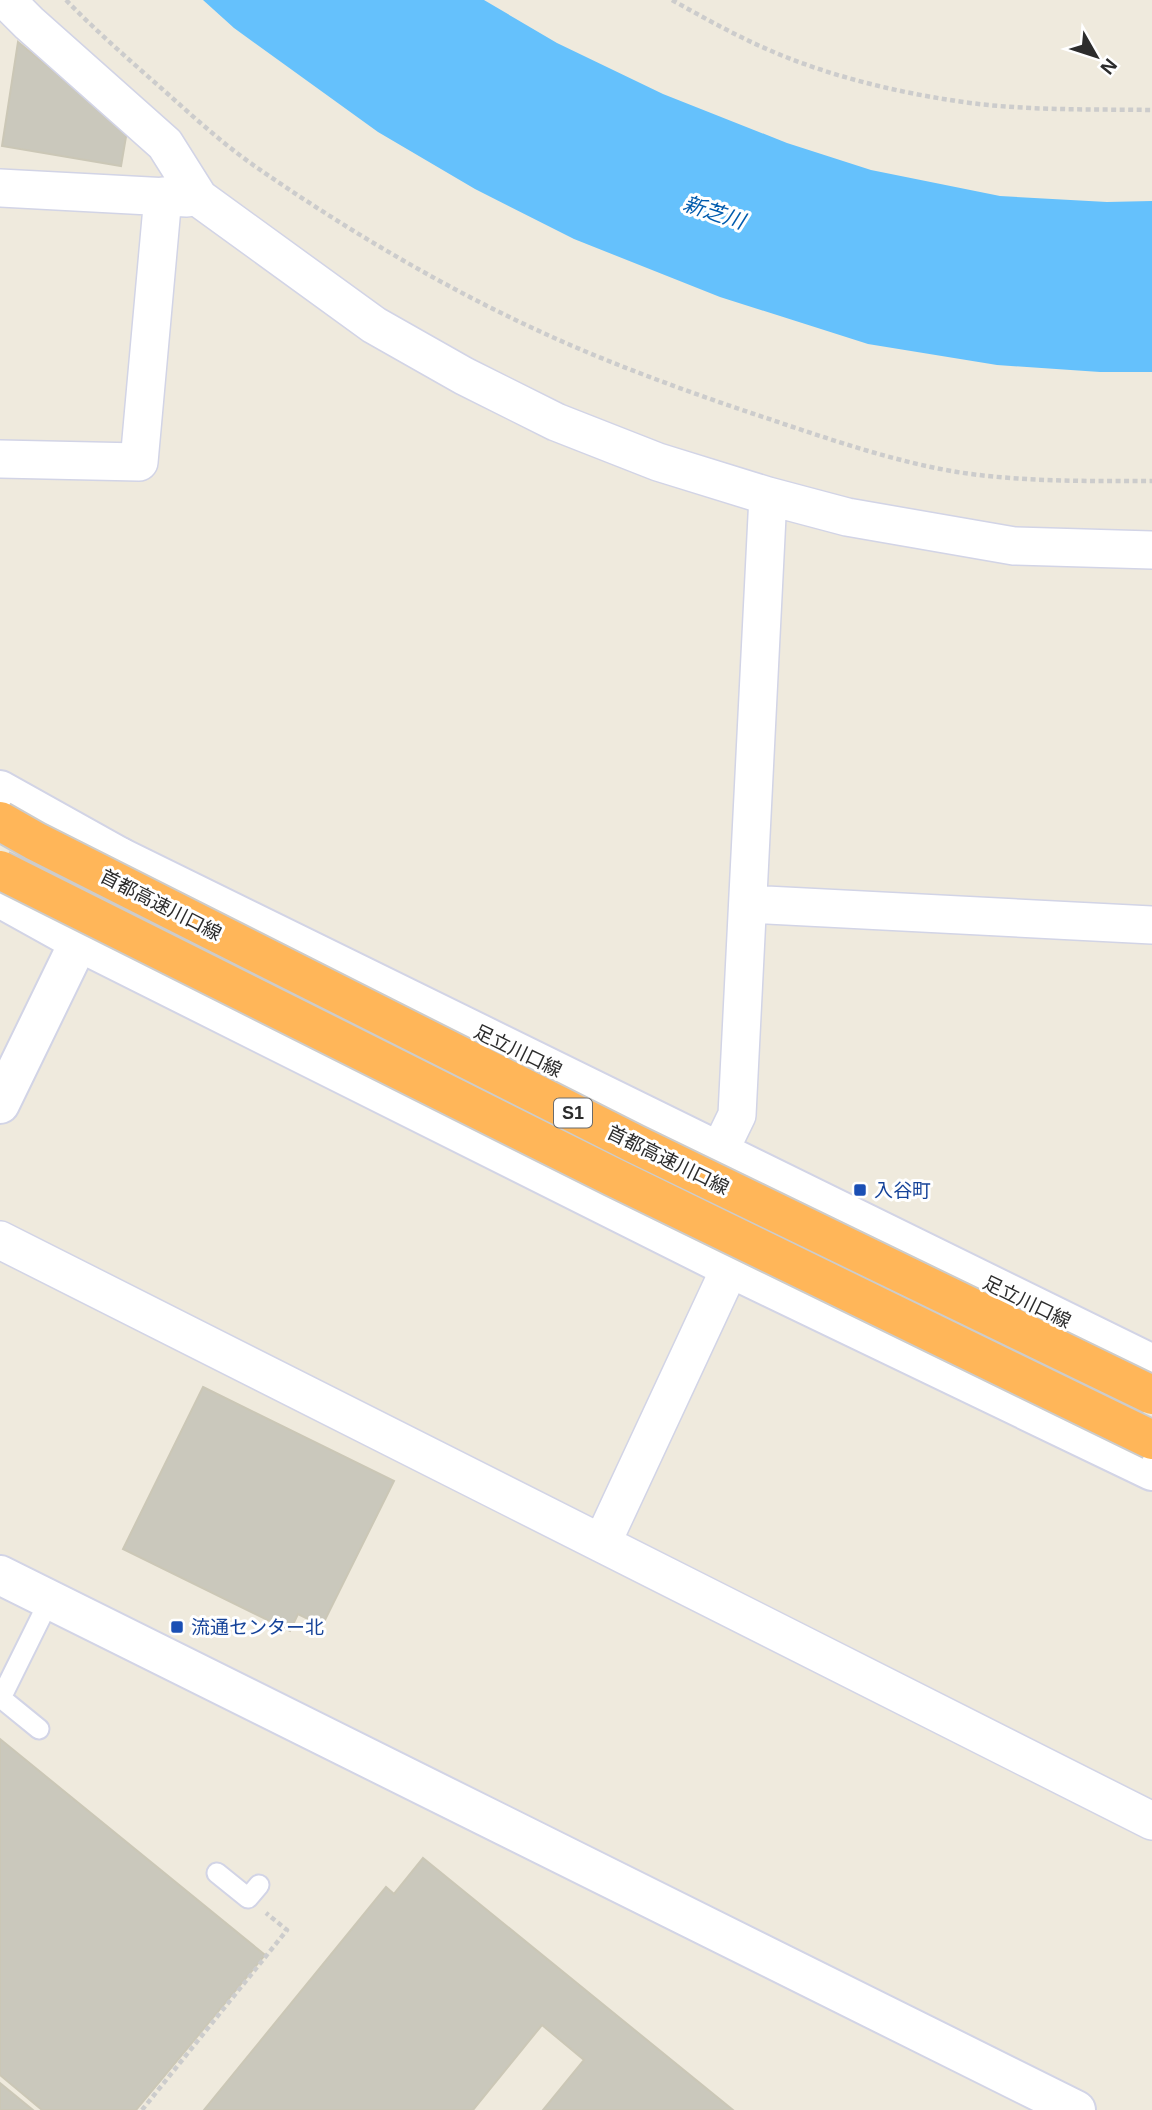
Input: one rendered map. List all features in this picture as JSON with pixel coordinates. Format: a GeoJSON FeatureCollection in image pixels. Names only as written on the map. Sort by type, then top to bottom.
{"type":"FeatureCollection","features":[{"type":"Feature","properties":{"kind":"highway","name":"首都高速川口線"},"geometry":{"type":"LineString","coordinates":[[0,821],[635,1144],[1152,1395]]}},
{"type":"Feature","properties":{"kind":"highway","name":"首都高速川口線"},"geometry":{"type":"LineString","coordinates":[[0,870],[613,1177],[1152,1440]]}},
{"type":"Feature","properties":{"kind":"main road","name":"足立川口線"},"geometry":{"type":"LineString","coordinates":[[0,790],[120,857],[1152,1364]]}},
{"type":"Feature","properties":{"kind":"main road"},"geometry":{"type":"LineString","coordinates":[[0,1104],[120,857]]}},
{"type":"Feature","properties":{"kind":"main road"},"geometry":{"type":"LineString","coordinates":[[0,898],[79,942],[730,1268],[1152,1471]]}},
{"type":"Feature","properties":{"kind":"main road"},"geometry":{"type":"LineString","coordinates":[[0,1575],[1076,2110]]}},
{"type":"Feature","properties":{"kind":"street"},"geometry":{"type":"LineString","coordinates":[[0,459],[139,462],[181,197],[165,144],[6,0]]}},
{"type":"Feature","properties":{"kind":"street"},"geometry":{"type":"LineString","coordinates":[[0,188],[181,197],[374,325],[464,376],[556,422],[658,462],[847,517],[1014,546],[1152,550]]}},
{"type":"Feature","properties":{"kind":"street"},"geometry":{"type":"LineString","coordinates":[[720,1150],[737,1115],[768,496]]}},
{"type":"Feature","properties":{"kind":"street"},"geometry":{"type":"LineString","coordinates":[[748,904],[1152,925]]}},
{"type":"Feature","properties":{"kind":"street"},"geometry":{"type":"LineString","coordinates":[[0,1240],[1152,1821]]}},
{"type":"Feature","properties":{"kind":"street"},"geometry":{"type":"LineString","coordinates":[[602,1543],[730,1268]]}},
{"type":"Feature","properties":{"kind":"lane"},"geometry":{"type":"LineString","coordinates":[[39,1729],[1,1697],[50,1600]]}},
{"type":"Feature","properties":{"kind":"lane"},"geometry":{"type":"LineString","coordinates":[[217,1873],[248,1898],[259,1885]]}},
{"type":"Feature","properties":{"kind":"path"},"geometry":{"type":"LineString","coordinates":[[66,0],[155,83],[257,168],[374,243],[481,303],[567,344],[668,385],[891,457],[956,472],[1033,480],[1152,481]]}},
{"type":"Feature","properties":{"kind":"path"},"geometry":{"type":"LineString","coordinates":[[672,0],[723,29],[777,54],[891,88],[952,100],[1052,108],[1152,110]]}},
{"type":"Feature","properties":{"kind":"path"},"geometry":{"type":"LineString","coordinates":[[142,2110],[287,1930],[258,1906]]}},
{"type":"Feature","properties":{"kind":"water","name":"新芝川"},"geometry":{"type":"Polygon","coordinates":[[[203,0],[484,0],[557,43],[663,94],[787,143],[871,170],[1000,196],[1107,202],[1152,201],[1152,372],[1100,372],[997,365],[868,344],[720,297],[574,239],[475,189],[378,132],[234,28],[203,0]]]}},
{"type":"Feature","properties":{"kind":"building"},"geometry":{"type":"Polygon","coordinates":[[[18,42],[127,131],[121,166],[2,146],[18,42]]]}},
{"type":"Feature","properties":{"kind":"building"},"geometry":{"type":"Polygon","coordinates":[[[203,1387],[394,1481],[322,1626],[298,1614],[290,1631],[123,1549],[203,1387]]]}},
{"type":"Feature","properties":{"kind":"building"},"geometry":{"type":"Polygon","coordinates":[[[0,1739],[265,1955],[136,2110],[42,2110],[0,2075],[0,1739]]]}},
{"type":"Feature","properties":{"kind":"building"},"geometry":{"type":"Polygon","coordinates":[[[423,1858],[733,2110],[543,2110],[584,2060],[542,2025],[473,2110],[204,2110],[386,1887],[394,1894],[423,1858]]]}},
{"type":"Feature","properties":{"kind":"building"},"geometry":{"type":"Polygon","coordinates":[[[0,2083],[33,2110],[0,2110],[0,2083]]]}},
{"type":"Feature","properties":{"kind":"place","name":"入谷町"},"geometry":{"type":"Point","coordinates":[860,1190]}},
{"type":"Feature","properties":{"kind":"place","name":"流通センター北"},"geometry":{"type":"Point","coordinates":[177,1627]}}]}
